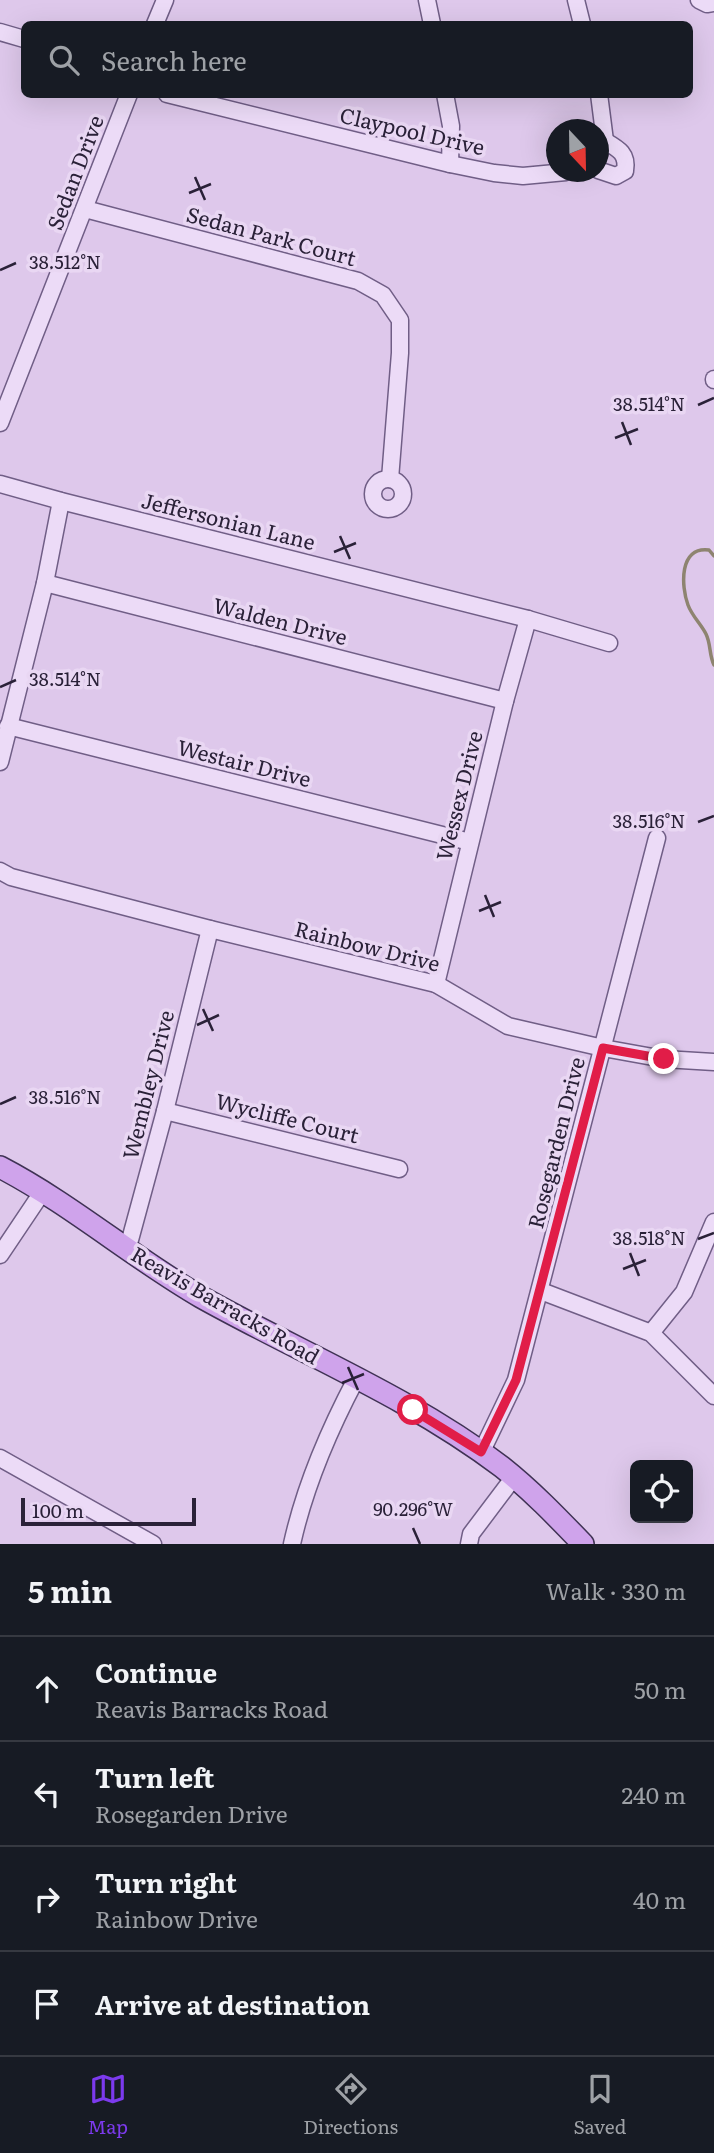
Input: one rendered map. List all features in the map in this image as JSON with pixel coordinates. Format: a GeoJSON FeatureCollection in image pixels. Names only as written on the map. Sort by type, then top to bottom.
{"type":"FeatureCollection","features":[{"type":"Feature","properties":{"kind":"main road","name":"Reavis Barracks Road"},"geometry":{"type":"LineString","coordinates":[[0,1167],[43,1191],[127,1251],[202,1297],[413,1410],[481,1452],[514,1477],[583,1544]]}},
{"type":"Feature","properties":{"kind":"street"},"geometry":{"type":"LineString","coordinates":[[156,21],[165,0]]}},
{"type":"Feature","properties":{"kind":"street"},"geometry":{"type":"LineString","coordinates":[[427,0],[431,21]]}},
{"type":"Feature","properties":{"kind":"street"},"geometry":{"type":"LineString","coordinates":[[576,0],[581,21]]}},
{"type":"Feature","properties":{"kind":"street"},"geometry":{"type":"LineString","coordinates":[[0,32],[21,38]]}},
{"type":"Feature","properties":{"kind":"street","name":"Sedan Drive"},"geometry":{"type":"LineString","coordinates":[[0,423],[127,98]]}},
{"type":"Feature","properties":{"kind":"street","name":"Claypool Drive"},"geometry":{"type":"LineString","coordinates":[[183,98],[450,164],[523,176],[546,174]]}},
{"type":"Feature","properties":{"kind":"street"},"geometry":{"type":"LineString","coordinates":[[446,98],[451,126],[450,164]]}},
{"type":"Feature","properties":{"kind":"street"},"geometry":{"type":"LineString","coordinates":[[598,98],[600,119]]}},
{"type":"Feature","properties":{"kind":"street"},"geometry":{"type":"LineString","coordinates":[[609,150],[622,152],[626,162],[625,171],[616,176],[609,174]]}},
{"type":"Feature","properties":{"kind":"street","name":"Sedan Park Court"},"geometry":{"type":"LineString","coordinates":[[85,209],[359,281],[383,295],[400,320],[401,354],[390,479]]}},
{"type":"Feature","properties":{"kind":"street","name":"Jeffersonian Lane"},"geometry":{"type":"LineString","coordinates":[[0,484],[528,619],[609,643]]}},
{"type":"Feature","properties":{"kind":"street"},"geometry":{"type":"LineString","coordinates":[[0,762],[45,583],[61,501]]}},
{"type":"Feature","properties":{"kind":"street","name":"Walden Drive"},"geometry":{"type":"LineString","coordinates":[[45,583],[505,701]]}},
{"type":"Feature","properties":{"kind":"street","name":"Wessex Drive"},"geometry":{"type":"LineString","coordinates":[[436,984],[505,701],[528,619]]}},
{"type":"Feature","properties":{"kind":"street","name":"Westair Drive"},"geometry":{"type":"LineString","coordinates":[[8,726],[470,842]]}},
{"type":"Feature","properties":{"kind":"street","name":"Rosegarden Drive"},"geometry":{"type":"LineString","coordinates":[[481,1452],[516,1380],[657,838]]}},
{"type":"Feature","properties":{"kind":"street","name":"Rainbow Drive"},"geometry":{"type":"LineString","coordinates":[[2,874],[210,929],[436,984],[508,1026],[664,1059],[714,1062]]}},
{"type":"Feature","properties":{"kind":"street","name":"Wembley Drive"},"geometry":{"type":"LineString","coordinates":[[127,1251],[210,929]]}},
{"type":"Feature","properties":{"kind":"street","name":"Wycliffe Court"},"geometry":{"type":"LineString","coordinates":[[165,1111],[399,1169]]}},
{"type":"Feature","properties":{"kind":"street"},"geometry":{"type":"LineString","coordinates":[[0,1255],[43,1191]]}},
{"type":"Feature","properties":{"kind":"street"},"geometry":{"type":"LineString","coordinates":[[651,1332],[684,1292],[714,1222]]}},
{"type":"Feature","properties":{"kind":"street"},"geometry":{"type":"LineString","coordinates":[[541,1291],[651,1332],[714,1396]]}},
{"type":"Feature","properties":{"kind":"street"},"geometry":{"type":"LineString","coordinates":[[292,1544],[301,1504],[313,1469],[356,1379]]}},
{"type":"Feature","properties":{"kind":"street"},"geometry":{"type":"LineString","coordinates":[[0,1458],[153,1544]]}},
{"type":"Feature","properties":{"kind":"street"},"geometry":{"type":"LineString","coordinates":[[469,1544],[471,1534],[514,1477]]}},
{"type":"Feature","properties":{"kind":"waterway"},"geometry":{"type":"LineString","coordinates":[[714,556],[709,550],[699,550],[692,554],[687,561],[684,578],[688,605],[706,634],[714,665]]}},
{"type":"Feature","properties":{"kind":"route"},"geometry":{"type":"LineString","coordinates":[[413,1410],[481,1452],[516,1380],[603,1048],[664,1059]]}}]}
